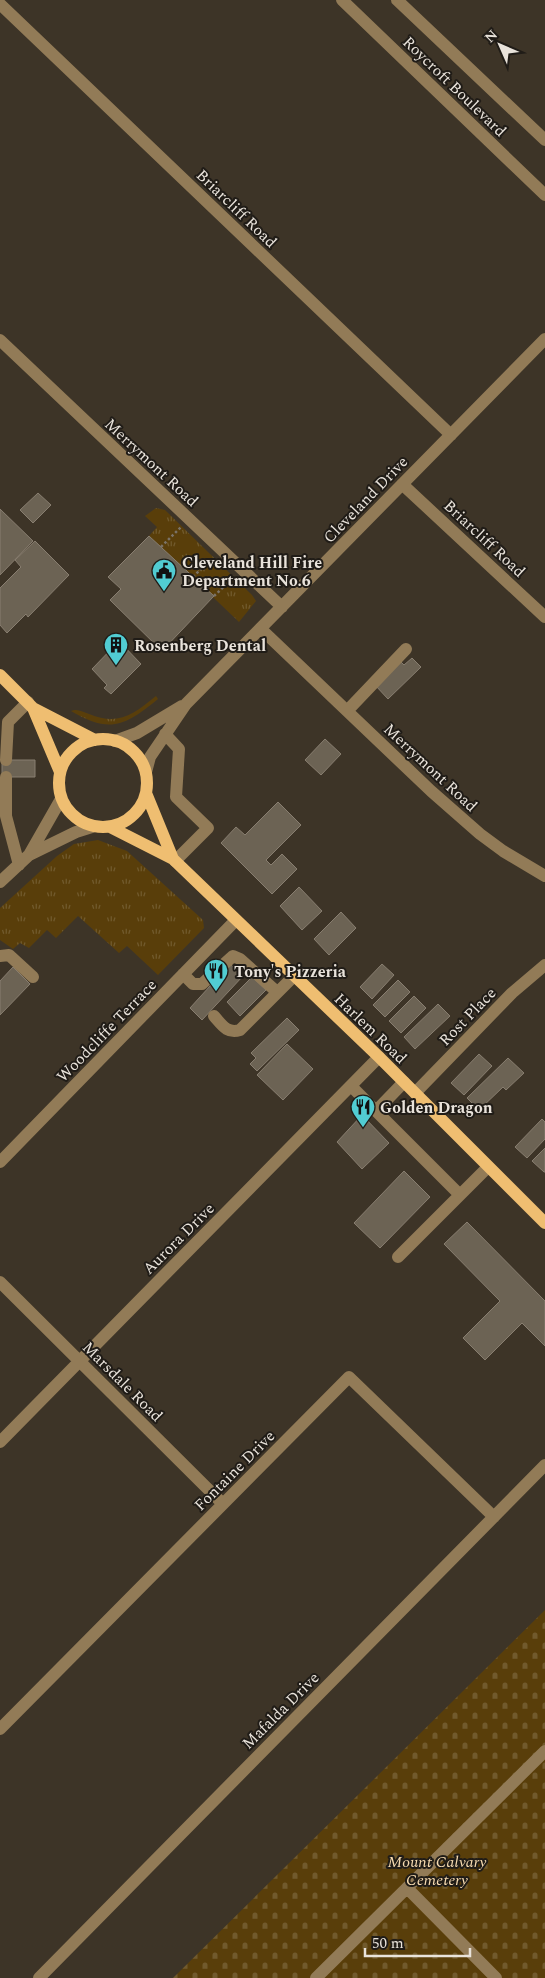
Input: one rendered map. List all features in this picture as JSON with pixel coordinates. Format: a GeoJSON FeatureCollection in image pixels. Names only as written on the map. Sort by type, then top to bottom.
{"type":"FeatureCollection","features":[{"type":"Feature","properties":{"kind":"main road"},"geometry":{"type":"LineString","coordinates":[[0,675],[31,705],[94,740]]}},
{"type":"Feature","properties":{"kind":"main road"},"geometry":{"type":"LineString","coordinates":[[31,705],[60,772]]}},
{"type":"Feature","properties":{"kind":"main road"},"geometry":{"type":"LineString","coordinates":[[94,740],[115,740],[135,752],[146,772],[146,793],[137,812],[130,819],[110,827],[92,827],[76,819],[61,799],[59,790],[60,772],[69,754],[76,748],[94,740]]}},
{"type":"Feature","properties":{"kind":"main road","name":"Harlem Road"},"geometry":{"type":"LineString","coordinates":[[146,793],[174,860]]}},
{"type":"Feature","properties":{"kind":"main road","name":"Harlem Road"},"geometry":{"type":"LineString","coordinates":[[110,827],[174,860],[404,1082],[545,1223]]}},
{"type":"Feature","properties":{"kind":"street","name":"Roycroft Boulevard"},"geometry":{"type":"LineString","coordinates":[[342,0],[545,195]]}},
{"type":"Feature","properties":{"kind":"street","name":"Roycroft Boulevard"},"geometry":{"type":"LineString","coordinates":[[397,0],[545,140]]}},
{"type":"Feature","properties":{"kind":"street","name":"Briarcliff Road"},"geometry":{"type":"LineString","coordinates":[[0,4],[450,435]]}},
{"type":"Feature","properties":{"kind":"street","name":"Cleveland Drive"},"geometry":{"type":"LineString","coordinates":[[146,772],[150,757],[186,704],[545,339]]}},
{"type":"Feature","properties":{"kind":"street","name":"Merrymont Road"},"geometry":{"type":"LineString","coordinates":[[0,340],[282,607]]}},
{"type":"Feature","properties":{"kind":"street","name":"Briarcliff Road"},"geometry":{"type":"LineString","coordinates":[[402,484],[545,617]]}},
{"type":"Feature","properties":{"kind":"street","name":"Merrymont Road"},"geometry":{"type":"LineString","coordinates":[[261,628],[347,711],[480,834],[503,852],[545,876]]}},
{"type":"Feature","properties":{"kind":"street"},"geometry":{"type":"LineString","coordinates":[[347,711],[406,649]]}},
{"type":"Feature","properties":{"kind":"street","name":"Cleveland Drive"},"geometry":{"type":"LineString","coordinates":[[115,740],[137,733],[186,704]]}},
{"type":"Feature","properties":{"kind":"street"},"geometry":{"type":"LineString","coordinates":[[6,760],[8,722],[31,705]]}},
{"type":"Feature","properties":{"kind":"street"},"geometry":{"type":"LineString","coordinates":[[166,734],[179,749],[176,797],[208,828],[174,860]]}},
{"type":"Feature","properties":{"kind":"street"},"geometry":{"type":"LineString","coordinates":[[6,776],[6,816],[19,865]]}},
{"type":"Feature","properties":{"kind":"street"},"geometry":{"type":"LineString","coordinates":[[0,882],[29,855],[61,799]]}},
{"type":"Feature","properties":{"kind":"street"},"geometry":{"type":"LineString","coordinates":[[29,855],[76,832],[92,827]]}},
{"type":"Feature","properties":{"kind":"street","name":"Woodcliffe Terrace"},"geometry":{"type":"LineString","coordinates":[[0,1162],[235,920]]}},
{"type":"Feature","properties":{"kind":"street"},"geometry":{"type":"LineString","coordinates":[[0,956],[9,955],[32,977]]}},
{"type":"Feature","properties":{"kind":"street"},"geometry":{"type":"LineString","coordinates":[[183,974],[193,984],[202,984],[233,956],[240,959],[277,992]]}},
{"type":"Feature","properties":{"kind":"street","name":"Rost Place"},"geometry":{"type":"LineString","coordinates":[[415,1093],[512,993],[545,965]]}},
{"type":"Feature","properties":{"kind":"street"},"geometry":{"type":"LineString","coordinates":[[214,1016],[228,1030],[232,1032],[240,1030],[294,976]]}},
{"type":"Feature","properties":{"kind":"street","name":"Aurora Drive"},"geometry":{"type":"LineString","coordinates":[[0,1442],[379,1058]]}},
{"type":"Feature","properties":{"kind":"street"},"geometry":{"type":"LineString","coordinates":[[376,1111],[404,1082]]}},
{"type":"Feature","properties":{"kind":"street"},"geometry":{"type":"LineString","coordinates":[[351,1086],[460,1195]]}},
{"type":"Feature","properties":{"kind":"street"},"geometry":{"type":"LineString","coordinates":[[398,1257],[488,1167]]}},
{"type":"Feature","properties":{"kind":"street","name":"Marsdale Road"},"geometry":{"type":"LineString","coordinates":[[0,1282],[223,1504]]}},
{"type":"Feature","properties":{"kind":"street","name":"Fontaine Drive"},"geometry":{"type":"LineString","coordinates":[[0,1729],[349,1377],[494,1517]]}},
{"type":"Feature","properties":{"kind":"street","name":"Mafalda Drive"},"geometry":{"type":"LineString","coordinates":[[38,1978],[545,1465]]}},
{"type":"Feature","properties":{"kind":"street"},"geometry":{"type":"LineString","coordinates":[[316,1978],[408,1889],[545,1751]]}},
{"type":"Feature","properties":{"kind":"street"},"geometry":{"type":"LineString","coordinates":[[408,1889],[496,1978]]}},
{"type":"Feature","properties":{"kind":"path"},"geometry":{"type":"LineString","coordinates":[[161,547],[182,526]]}},
{"type":"Feature","properties":{"kind":"path"},"geometry":{"type":"LineString","coordinates":[[193,577],[213,557]]}},
{"type":"Feature","properties":{"kind":"path"},"geometry":{"type":"LineString","coordinates":[[214,596],[234,577]]}},
{"type":"Feature","properties":{"kind":"green space"},"geometry":{"type":"Polygon","coordinates":[[[156,508],[165,510],[252,595],[256,601],[239,622],[149,536],[157,527],[145,516],[156,508]]]}},
{"type":"Feature","properties":{"kind":"green space"},"geometry":{"type":"Polygon","coordinates":[[[156,696],[158,699],[136,716],[117,724],[96,723],[71,711],[78,710],[99,717],[117,719],[140,709],[156,696]]]}},
{"type":"Feature","properties":{"kind":"green space"},"geometry":{"type":"Polygon","coordinates":[[[98,840],[127,851],[203,920],[204,928],[158,975],[127,946],[119,953],[78,916],[56,938],[47,930],[29,948],[20,943],[13,949],[0,940],[0,908],[57,856],[74,844],[98,840]]]}},
{"type":"Feature","properties":{"kind":"green space","name":"Mount Calvary Cemetery"},"geometry":{"type":"Polygon","coordinates":[[[545,1610],[545,1978],[173,1978],[545,1610]]]}},
{"type":"Feature","properties":{"kind":"building"},"geometry":{"type":"Polygon","coordinates":[[[38,493],[51,505],[33,523],[20,510],[38,493]]]}},
{"type":"Feature","properties":{"kind":"building"},"geometry":{"type":"Polygon","coordinates":[[[0,509],[33,541],[0,575],[0,509]]]}},
{"type":"Feature","properties":{"kind":"building","name":"Cleveland Hill Fire Department No.6"},"geometry":{"type":"Polygon","coordinates":[[[149,536],[214,596],[162,651],[110,600],[121,589],[108,577],[149,536]]]}},
{"type":"Feature","properties":{"kind":"building"},"geometry":{"type":"Polygon","coordinates":[[[35,541],[69,575],[28,617],[26,614],[7,633],[0,625],[0,588],[21,567],[15,560],[35,541]]]}},
{"type":"Feature","properties":{"kind":"building","name":"Rosenberg Dental"},"geometry":{"type":"Polygon","coordinates":[[[119,641],[141,664],[111,694],[104,688],[107,685],[92,669],[119,641]]]}},
{"type":"Feature","properties":{"kind":"building"},"geometry":{"type":"Polygon","coordinates":[[[412,658],[421,667],[388,699],[375,685],[400,661],[404,665],[412,658]]]}},
{"type":"Feature","properties":{"kind":"building"},"geometry":{"type":"Polygon","coordinates":[[[325,739],[341,754],[321,775],[305,760],[325,739]]]}},
{"type":"Feature","properties":{"kind":"building"},"geometry":{"type":"Polygon","coordinates":[[[2,760],[35,760],[35,777],[2,777],[2,760]]]}},
{"type":"Feature","properties":{"kind":"building"},"geometry":{"type":"Polygon","coordinates":[[[278,802],[301,825],[266,860],[271,865],[282,854],[297,869],[272,894],[221,843],[236,827],[245,835],[278,802]]]}},
{"type":"Feature","properties":{"kind":"building"},"geometry":{"type":"Polygon","coordinates":[[[299,887],[322,911],[302,930],[280,906],[299,887]]]}},
{"type":"Feature","properties":{"kind":"building"},"geometry":{"type":"Polygon","coordinates":[[[341,912],[356,928],[329,955],[314,939],[341,912]]]}},
{"type":"Feature","properties":{"kind":"building","name":"Tony's Pizzeria"},"geometry":{"type":"Polygon","coordinates":[[[230,964],[243,976],[202,1020],[190,1008],[230,964]]]}},
{"type":"Feature","properties":{"kind":"building"},"geometry":{"type":"Polygon","coordinates":[[[382,964],[394,975],[372,999],[360,987],[382,964]]]}},
{"type":"Feature","properties":{"kind":"building"},"geometry":{"type":"Polygon","coordinates":[[[13,967],[30,984],[0,1015],[0,981],[13,967]]]}},
{"type":"Feature","properties":{"kind":"building"},"geometry":{"type":"Polygon","coordinates":[[[252,977],[266,990],[240,1016],[227,1002],[252,977]]]}},
{"type":"Feature","properties":{"kind":"building"},"geometry":{"type":"Polygon","coordinates":[[[398,980],[410,992],[385,1017],[373,1005],[398,980]]]}},
{"type":"Feature","properties":{"kind":"building"},"geometry":{"type":"Polygon","coordinates":[[[414,996],[426,1008],[401,1033],[389,1021],[414,996]]]}},
{"type":"Feature","properties":{"kind":"building"},"geometry":{"type":"Polygon","coordinates":[[[438,1004],[450,1016],[415,1049],[404,1037],[438,1004]]]}},
{"type":"Feature","properties":{"kind":"building"},"geometry":{"type":"Polygon","coordinates":[[[287,1018],[299,1030],[257,1071],[250,1064],[256,1058],[251,1053],[287,1018]]]}},
{"type":"Feature","properties":{"kind":"building"},"geometry":{"type":"Polygon","coordinates":[[[287,1044],[313,1069],[283,1100],[257,1075],[287,1044]]]}},
{"type":"Feature","properties":{"kind":"building"},"geometry":{"type":"Polygon","coordinates":[[[479,1054],[492,1066],[464,1095],[451,1083],[479,1054]]]}},
{"type":"Feature","properties":{"kind":"building"},"geometry":{"type":"Polygon","coordinates":[[[508,1058],[524,1073],[506,1090],[503,1087],[479,1110],[467,1098],[508,1058]]]}},
{"type":"Feature","properties":{"kind":"building","name":"Golden Dragon"},"geometry":{"type":"Polygon","coordinates":[[[362,1115],[389,1143],[362,1169],[337,1142],[362,1115]]]}},
{"type":"Feature","properties":{"kind":"building"},"geometry":{"type":"Polygon","coordinates":[[[542,1119],[545,1122],[545,1139],[527,1158],[515,1147],[542,1119]]]}},
{"type":"Feature","properties":{"kind":"building"},"geometry":{"type":"Polygon","coordinates":[[[545,1148],[545,1172],[544,1172],[532,1161],[545,1148]]]}},
{"type":"Feature","properties":{"kind":"building"},"geometry":{"type":"Polygon","coordinates":[[[404,1171],[430,1197],[380,1248],[354,1223],[404,1171]]]}},
{"type":"Feature","properties":{"kind":"building"},"geometry":{"type":"Polygon","coordinates":[[[467,1222],[545,1301],[545,1346],[522,1323],[485,1360],[463,1338],[500,1301],[444,1244],[467,1222]]]}},
{"type":"Feature","properties":{"kind":"place","name":"Cleveland Hill Fire Department No.6"},"geometry":{"type":"Point","coordinates":[164,592]}},
{"type":"Feature","properties":{"kind":"place","name":"Rosenberg Dental"},"geometry":{"type":"Point","coordinates":[116,666]}},
{"type":"Feature","properties":{"kind":"place","name":"Tony's Pizzeria"},"geometry":{"type":"Point","coordinates":[216,992]}},
{"type":"Feature","properties":{"kind":"place","name":"Golden Dragon"},"geometry":{"type":"Point","coordinates":[363,1128]}}]}
